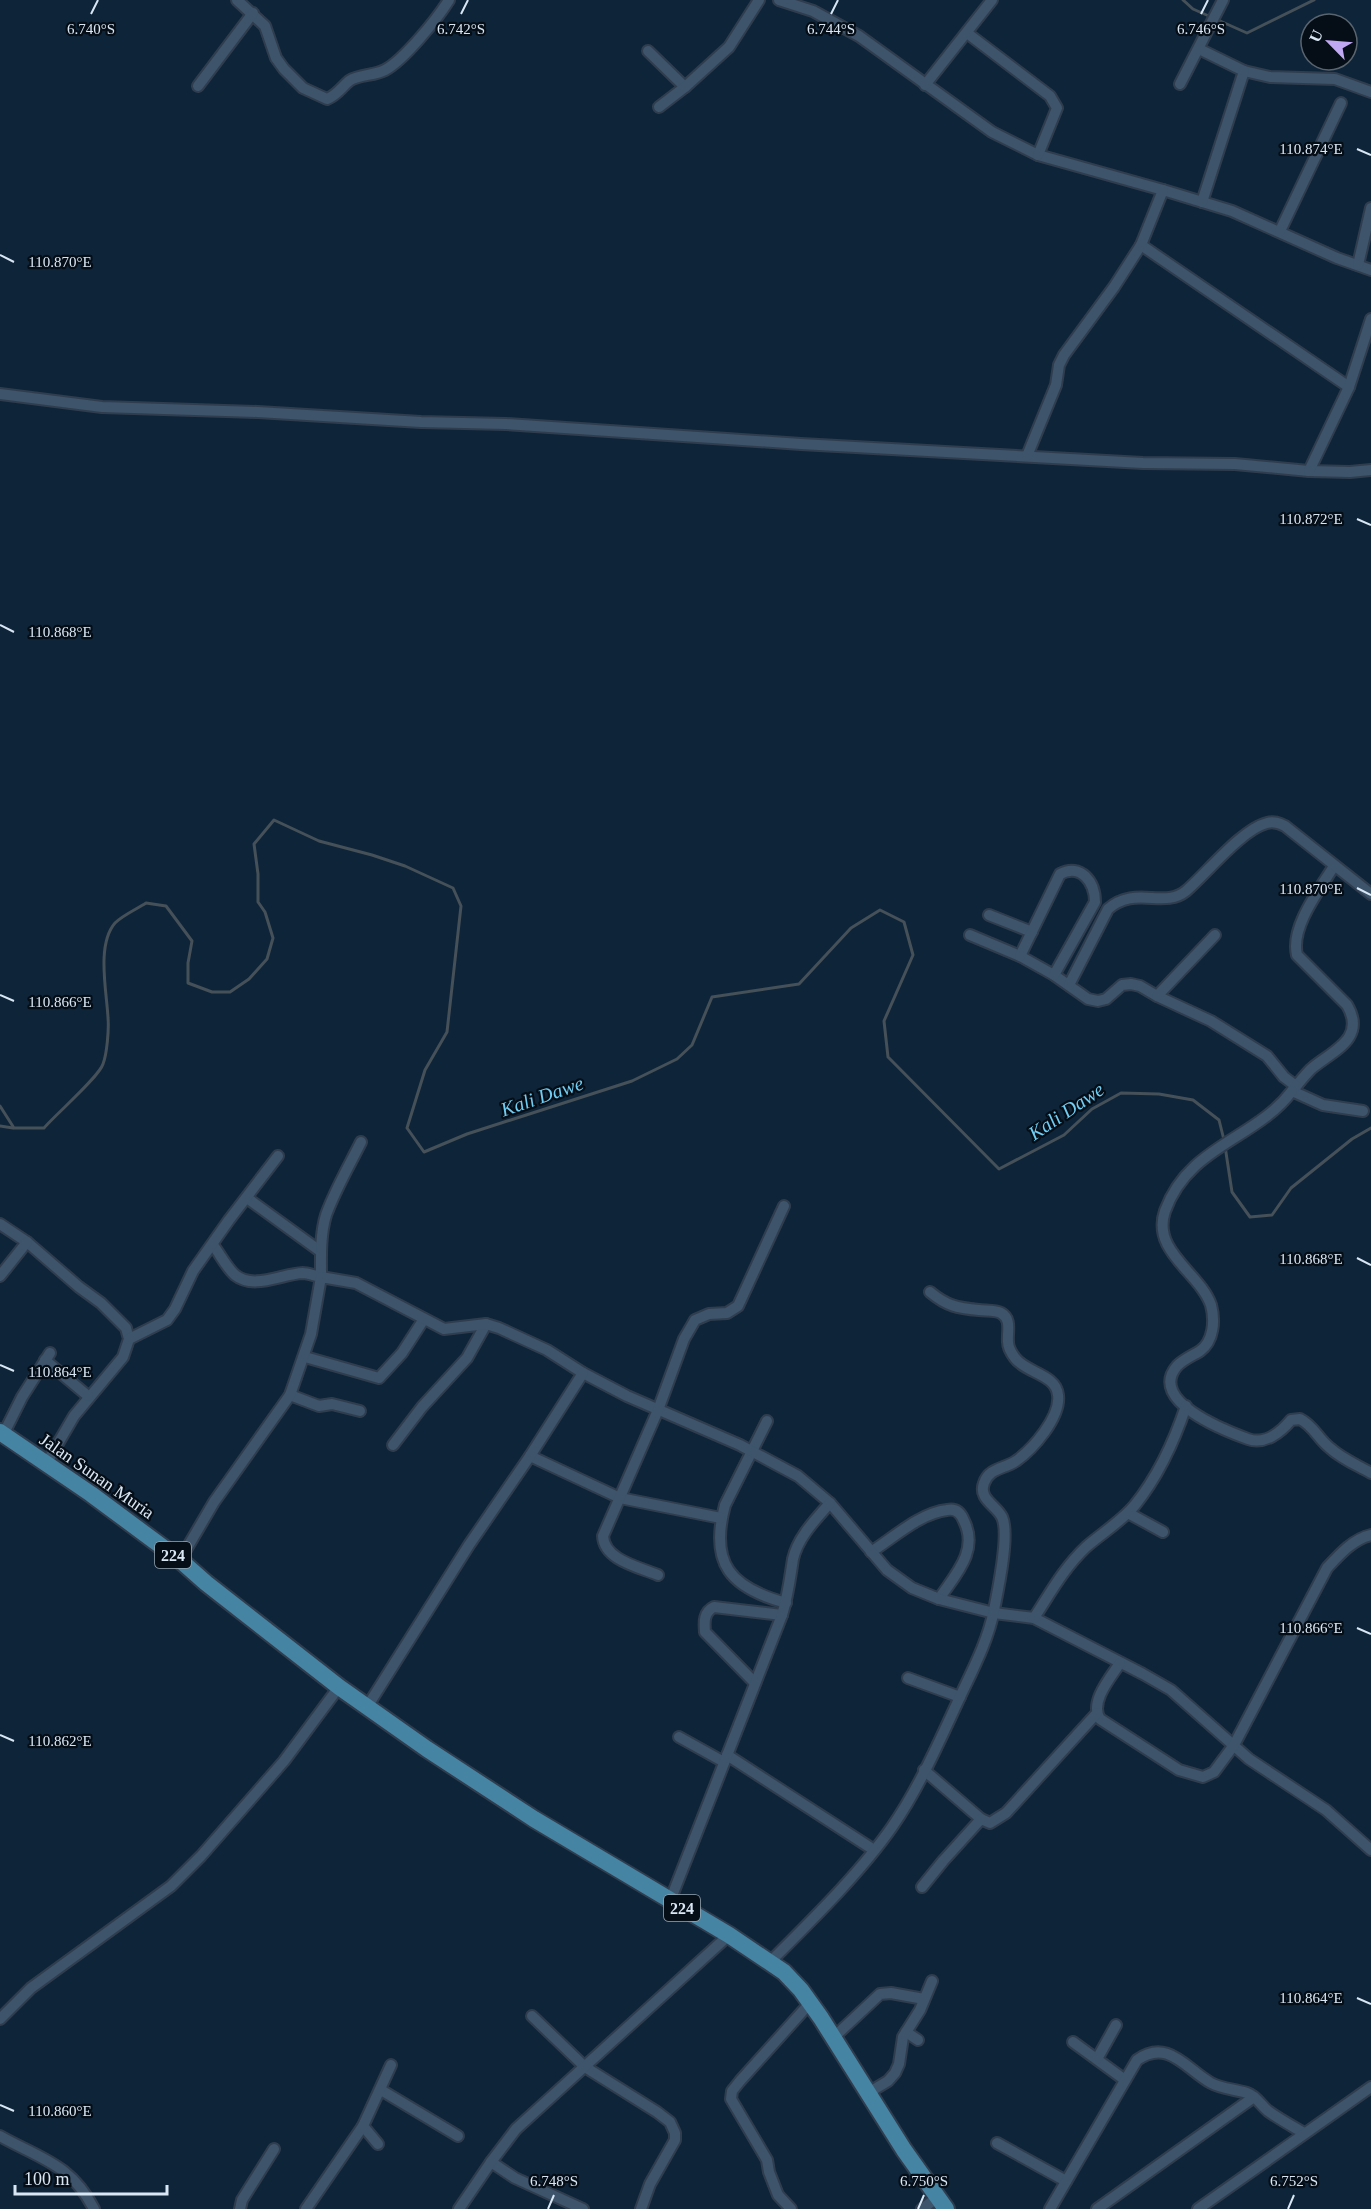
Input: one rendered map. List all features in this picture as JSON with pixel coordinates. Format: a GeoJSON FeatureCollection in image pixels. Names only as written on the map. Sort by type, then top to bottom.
{"type":"FeatureCollection","features":[{"type":"Feature","properties":{"kind":"main road","name":"Jalan Sunan Muria"},"geometry":{"type":"LineString","coordinates":[[2,1433],[180,1560],[214,1590],[339,1687]]}},
{"type":"Feature","properties":{"kind":"main road","name":"224"},"geometry":{"type":"LineString","coordinates":[[339,1687],[534,1819],[729,1935],[771,1961],[784,1972],[810,2003],[942,2203]]}},
{"type":"Feature","properties":{"kind":"street"},"geometry":{"type":"LineString","coordinates":[[237,0],[265,26],[276,58],[284,69],[303,87],[327,99],[337,95],[350,80],[386,70],[439,16],[449,0]]}},
{"type":"Feature","properties":{"kind":"street"},"geometry":{"type":"LineString","coordinates":[[659,107],[729,47],[759,0]]}},
{"type":"Feature","properties":{"kind":"street"},"geometry":{"type":"LineString","coordinates":[[779,0],[813,11],[859,36],[992,132],[1038,155],[1163,189],[1232,211],[1337,258],[1371,270]]}},
{"type":"Feature","properties":{"kind":"street"},"geometry":{"type":"LineString","coordinates":[[925,85],[992,0]]}},
{"type":"Feature","properties":{"kind":"street"},"geometry":{"type":"LineString","coordinates":[[1180,84],[1221,3]]}},
{"type":"Feature","properties":{"kind":"street"},"geometry":{"type":"LineString","coordinates":[[198,86],[253,13]]}},
{"type":"Feature","properties":{"kind":"street"},"geometry":{"type":"LineString","coordinates":[[967,33],[1055,101],[1057,108],[1038,155]]}},
{"type":"Feature","properties":{"kind":"street"},"geometry":{"type":"LineString","coordinates":[[1198,49],[1244,71],[1270,77],[1335,79],[1371,92]]}},
{"type":"Feature","properties":{"kind":"street"},"geometry":{"type":"LineString","coordinates":[[648,51],[685,87]]}},
{"type":"Feature","properties":{"kind":"street"},"geometry":{"type":"LineString","coordinates":[[1202,202],[1244,71]]}},
{"type":"Feature","properties":{"kind":"street"},"geometry":{"type":"LineString","coordinates":[[1280,231],[1341,103]]}},
{"type":"Feature","properties":{"kind":"street"},"geometry":{"type":"LineString","coordinates":[[1027,456],[1056,385],[1059,365],[1064,355],[1142,245],[1163,189]]}},
{"type":"Feature","properties":{"kind":"street"},"geometry":{"type":"LineString","coordinates":[[1358,266],[1371,208]]}},
{"type":"Feature","properties":{"kind":"street"},"geometry":{"type":"LineString","coordinates":[[1142,245],[1349,387]]}},
{"type":"Feature","properties":{"kind":"street"},"geometry":{"type":"LineString","coordinates":[[1309,471],[1349,387],[1371,319]]}},
{"type":"Feature","properties":{"kind":"street"},"geometry":{"type":"LineString","coordinates":[[0,394],[102,407],[506,424],[1143,463],[1235,464],[1309,471],[1371,470]]}},
{"type":"Feature","properties":{"kind":"street"},"geometry":{"type":"LineString","coordinates":[[1069,985],[1108,909],[1116,902],[1126,898],[1142,896],[1157,898],[1183,893],[1214,861],[1249,833],[1266,823],[1276,822],[1285,826],[1371,894]]}},
{"type":"Feature","properties":{"kind":"street"},"geometry":{"type":"LineString","coordinates":[[1334,866],[1300,923],[1295,948],[1297,954],[1347,1005],[1352,1013],[1354,1024],[1341,1048],[1310,1070],[1273,1112],[1215,1149],[1181,1181],[1164,1214],[1166,1240],[1172,1253],[1204,1291],[1211,1307],[1213,1324],[1208,1342],[1203,1349],[1185,1359],[1175,1368],[1171,1382],[1176,1398],[1197,1416],[1232,1433],[1254,1441],[1270,1438],[1285,1428],[1291,1420],[1300,1419],[1315,1430],[1319,1438],[1330,1449],[1371,1473]]}},
{"type":"Feature","properties":{"kind":"street"},"geometry":{"type":"LineString","coordinates":[[1020,956],[1060,874],[1068,870],[1077,870],[1095,889],[1095,902],[1054,975]]}},
{"type":"Feature","properties":{"kind":"street"},"geometry":{"type":"LineString","coordinates":[[989,915],[1032,932]]}},
{"type":"Feature","properties":{"kind":"street"},"geometry":{"type":"LineString","coordinates":[[970,935],[1020,956],[1054,975],[1088,999],[1098,1001],[1106,999],[1122,985],[1140,986],[1211,1021],[1267,1056],[1294,1089],[1323,1105],[1363,1111]]}},
{"type":"Feature","properties":{"kind":"street"},"geometry":{"type":"LineString","coordinates":[[1157,996],[1215,935]]}},
{"type":"Feature","properties":{"kind":"street"},"geometry":{"type":"LineString","coordinates":[[180,1560],[214,1502],[290,1395],[305,1357],[311,1334],[321,1277],[320,1251],[325,1218],[361,1142]]}},
{"type":"Feature","properties":{"kind":"street"},"geometry":{"type":"LineString","coordinates":[[129,1339],[167,1320],[175,1309],[193,1271],[278,1155]]}},
{"type":"Feature","properties":{"kind":"street"},"geometry":{"type":"LineString","coordinates":[[247,1198],[320,1251]]}},
{"type":"Feature","properties":{"kind":"street"},"geometry":{"type":"LineString","coordinates":[[658,1575],[614,1556],[603,1544],[603,1536],[658,1410],[684,1339],[695,1320],[709,1314],[726,1313],[738,1306],[784,1206]]}},
{"type":"Feature","properties":{"kind":"street"},"geometry":{"type":"LineString","coordinates":[[0,1224],[27,1242],[101,1303],[126,1328],[129,1339],[123,1357],[88,1396],[46,1464]]}},
{"type":"Feature","properties":{"kind":"street"},"geometry":{"type":"LineString","coordinates":[[0,1276],[27,1242]]}},
{"type":"Feature","properties":{"kind":"street"},"geometry":{"type":"LineString","coordinates":[[213,1245],[231,1271],[237,1277],[247,1281],[260,1281],[304,1273],[356,1283],[444,1329],[486,1324],[547,1350],[583,1373],[658,1410],[751,1451],[798,1476],[830,1503],[887,1570],[912,1588],[939,1599],[994,1613],[1034,1618],[1171,1690],[1250,1759],[1326,1810],[1371,1850]]}},
{"type":"Feature","properties":{"kind":"street"},"geometry":{"type":"LineString","coordinates":[[771,1961],[803,1929],[892,1828],[924,1770],[976,1662],[994,1613],[1006,1536],[1001,1516],[983,1496],[982,1485],[988,1475],[1014,1463],[1029,1450],[1043,1435],[1056,1409],[1058,1394],[1052,1381],[1025,1367],[1016,1359],[1008,1345],[1008,1322],[1004,1314],[945,1304],[930,1292]]}},
{"type":"Feature","properties":{"kind":"street"},"geometry":{"type":"LineString","coordinates":[[305,1357],[379,1378],[402,1353],[424,1319]]}},
{"type":"Feature","properties":{"kind":"street"},"geometry":{"type":"LineString","coordinates":[[393,1445],[422,1407],[467,1358],[486,1324]]}},
{"type":"Feature","properties":{"kind":"street"},"geometry":{"type":"LineString","coordinates":[[2,1433],[47,1356],[88,1396]]}},
{"type":"Feature","properties":{"kind":"street"},"geometry":{"type":"LineString","coordinates":[[367,1707],[469,1545],[583,1373]]}},
{"type":"Feature","properties":{"kind":"street"},"geometry":{"type":"LineString","coordinates":[[290,1395],[319,1406],[332,1404],[360,1411]]}},
{"type":"Feature","properties":{"kind":"street"},"geometry":{"type":"LineString","coordinates":[[1034,1618],[1054,1584],[1084,1549],[1128,1513],[1151,1483],[1176,1437],[1186,1406]]}},
{"type":"Feature","properties":{"kind":"street"},"geometry":{"type":"LineString","coordinates":[[767,1421],[724,1505],[721,1518],[722,1549],[727,1571],[740,1584],[762,1596],[786,1603]]}},
{"type":"Feature","properties":{"kind":"street"},"geometry":{"type":"LineString","coordinates":[[530,1456],[620,1498],[721,1518]]}},
{"type":"Feature","properties":{"kind":"street"},"geometry":{"type":"LineString","coordinates":[[670,1901],[782,1615],[794,1558],[800,1542],[830,1503]]}},
{"type":"Feature","properties":{"kind":"street"},"geometry":{"type":"LineString","coordinates":[[871,1552],[923,1518],[953,1509],[961,1514],[966,1524],[970,1550],[939,1599]]}},
{"type":"Feature","properties":{"kind":"street"},"geometry":{"type":"LineString","coordinates":[[1128,1513],[1163,1532]]}},
{"type":"Feature","properties":{"kind":"street"},"geometry":{"type":"LineString","coordinates":[[1096,1713],[1100,1719],[1179,1770],[1203,1777],[1214,1772],[1234,1745],[1327,1569],[1339,1555],[1361,1537],[1371,1534]]}},
{"type":"Feature","properties":{"kind":"street"},"geometry":{"type":"LineString","coordinates":[[755,1683],[705,1632],[706,1615],[708,1610],[714,1607],[782,1615]]}},
{"type":"Feature","properties":{"kind":"street"},"geometry":{"type":"LineString","coordinates":[[924,1770],[981,1819],[990,1823],[1006,1813],[1096,1713],[1100,1696],[1120,1663]]}},
{"type":"Feature","properties":{"kind":"street"},"geometry":{"type":"LineString","coordinates":[[908,1678],[960,1697]]}},
{"type":"Feature","properties":{"kind":"street"},"geometry":{"type":"LineString","coordinates":[[0,2019],[31,1988],[171,1886],[201,1856],[284,1761],[339,1687]]}},
{"type":"Feature","properties":{"kind":"street"},"geometry":{"type":"LineString","coordinates":[[678,1737],[726,1758],[874,1850]]}},
{"type":"Feature","properties":{"kind":"street"},"geometry":{"type":"LineString","coordinates":[[922,1887],[981,1819]]}},
{"type":"Feature","properties":{"kind":"street"},"geometry":{"type":"LineString","coordinates":[[459,2209],[516,2129],[729,1935]]}},
{"type":"Feature","properties":{"kind":"street"},"geometry":{"type":"LineString","coordinates":[[868,2093],[888,2081],[895,2073],[899,2064],[901,2043],[932,1981]]}},
{"type":"Feature","properties":{"kind":"street"},"geometry":{"type":"LineString","coordinates":[[833,2038],[880,1994],[891,1993],[924,1999]]}},
{"type":"Feature","properties":{"kind":"street"},"geometry":{"type":"LineString","coordinates":[[791,2209],[778,2195],[767,2160],[731,2098],[732,2091],[740,2081],[810,2003]]}},
{"type":"Feature","properties":{"kind":"street"},"geometry":{"type":"LineString","coordinates":[[532,2016],[585,2067],[670,2122],[675,2133],[675,2140],[650,2184],[641,2209]]}},
{"type":"Feature","properties":{"kind":"street"},"geometry":{"type":"LineString","coordinates":[[1097,2059],[1116,2025]]}},
{"type":"Feature","properties":{"kind":"street"},"geometry":{"type":"LineString","coordinates":[[906,2032],[918,2040]]}},
{"type":"Feature","properties":{"kind":"street"},"geometry":{"type":"LineString","coordinates":[[1072,2042],[1125,2080]]}},
{"type":"Feature","properties":{"kind":"street"},"geometry":{"type":"LineString","coordinates":[[1050,2209],[1137,2060],[1144,2055],[1168,2054],[1185,2062],[1209,2082],[1248,2093],[1266,2109],[1304,2133]]}},
{"type":"Feature","properties":{"kind":"street"},"geometry":{"type":"LineString","coordinates":[[306,2209],[363,2126],[391,2065]]}},
{"type":"Feature","properties":{"kind":"street"},"geometry":{"type":"LineString","coordinates":[[1198,2209],[1371,2087]]}},
{"type":"Feature","properties":{"kind":"street"},"geometry":{"type":"LineString","coordinates":[[381,2090],[458,2136]]}},
{"type":"Feature","properties":{"kind":"street"},"geometry":{"type":"LineString","coordinates":[[1097,2209],[1254,2097]]}},
{"type":"Feature","properties":{"kind":"street"},"geometry":{"type":"LineString","coordinates":[[363,2126],[378,2144]]}},
{"type":"Feature","properties":{"kind":"street"},"geometry":{"type":"LineString","coordinates":[[0,2136],[54,2164],[71,2176],[86,2193],[94,2209]]}},
{"type":"Feature","properties":{"kind":"street"},"geometry":{"type":"LineString","coordinates":[[998,2143],[1066,2181]]}},
{"type":"Feature","properties":{"kind":"street"},"geometry":{"type":"LineString","coordinates":[[240,2209],[242,2200],[274,2149]]}},
{"type":"Feature","properties":{"kind":"street"},"geometry":{"type":"LineString","coordinates":[[491,2163],[515,2178],[583,2209]]}},
{"type":"Feature","properties":{"kind":"street"},"geometry":{"type":"LineString","coordinates":[[922,2209],[942,2203]]}},
{"type":"Feature","properties":{"kind":"waterway"},"geometry":{"type":"LineString","coordinates":[[1183,0],[1193,9],[1247,33],[1314,0]]}},
{"type":"Feature","properties":{"kind":"waterway","name":"Kali Dawe"},"geometry":{"type":"LineString","coordinates":[[0,1106],[14,1128],[44,1128],[100,1070],[107,1048],[108,1035],[104,956],[109,932],[115,923],[146,903],[166,906],[192,941],[188,963],[188,983],[212,992],[230,992],[249,979],[267,959],[273,938],[265,912],[258,902],[258,874],[254,844],[274,820],[319,841],[405,866],[453,888],[461,906],[447,1032],[425,1070],[407,1128],[424,1152],[467,1134],[632,1081],[677,1059],[692,1045],[712,997],[799,984],[851,928],[880,910],[904,922],[913,955],[884,1021],[888,1057],[999,1169],[1064,1135],[1092,1109],[1121,1093],[1159,1094],[1193,1100],[1219,1120],[1224,1140]]}},
{"type":"Feature","properties":{"kind":"waterway","name":"Kali Dawe"},"geometry":{"type":"LineString","coordinates":[[0,1126],[13,1128]]}},
{"type":"Feature","properties":{"kind":"waterway","name":"Kali Dawe"},"geometry":{"type":"LineString","coordinates":[[1225,1146],[1232,1192],[1250,1217],[1272,1215],[1291,1188],[1352,1139],[1371,1128]]}}]}
